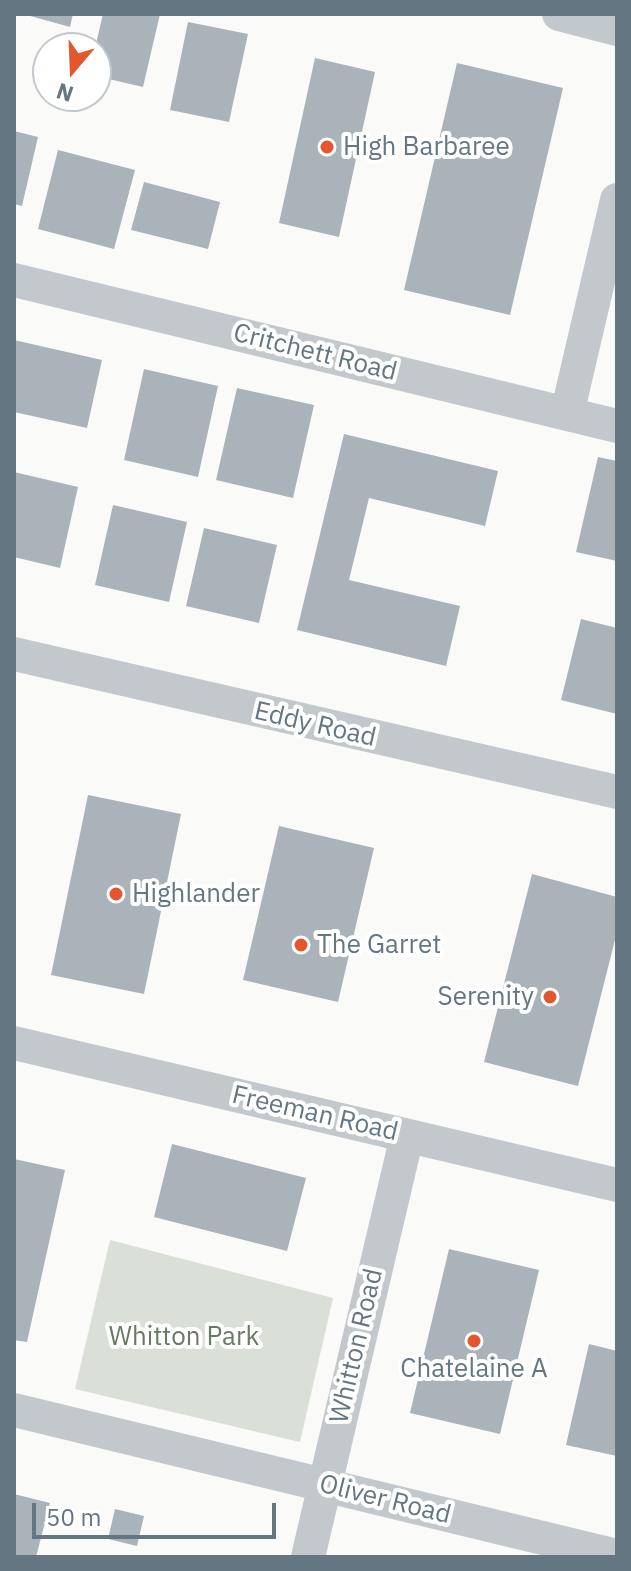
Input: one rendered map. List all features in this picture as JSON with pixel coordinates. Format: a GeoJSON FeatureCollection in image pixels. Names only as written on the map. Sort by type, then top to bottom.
{"type":"FeatureCollection","features":[{"type":"Feature","properties":{"kind":"street"},"geometry":{"type":"LineString","coordinates":[[559,14],[617,29]]}},
{"type":"Feature","properties":{"kind":"street"},"geometry":{"type":"LineString","coordinates":[[567,414],[617,200]]}},
{"type":"Feature","properties":{"kind":"street","name":"Critchett Road"},"geometry":{"type":"LineString","coordinates":[[14,280],[617,426]]}},
{"type":"Feature","properties":{"kind":"street","name":"Eddy Road"},"geometry":{"type":"LineString","coordinates":[[14,654],[617,792]]}},
{"type":"Feature","properties":{"kind":"street","name":"Freeman Road"},"geometry":{"type":"LineString","coordinates":[[14,1043],[617,1185]]}},
{"type":"Feature","properties":{"kind":"street","name":"Whitton Road"},"geometry":{"type":"LineString","coordinates":[[308,1557],[407,1136]]}},
{"type":"Feature","properties":{"kind":"street","name":"Oliver Road"},"geometry":{"type":"LineString","coordinates":[[14,1410],[617,1556]]}},
{"type":"Feature","properties":{"kind":"green space","name":"Whitton Park"},"geometry":{"type":"Polygon","coordinates":[[[110,1240],[333,1298],[300,1442],[75,1389],[110,1240]]]}},
{"type":"Feature","properties":{"kind":"building"},"geometry":{"type":"Polygon","coordinates":[[[23,14],[73,14],[70,27],[23,14]]]}},
{"type":"Feature","properties":{"kind":"building"},"geometry":{"type":"Polygon","coordinates":[[[103,14],[160,14],[143,87],[112,80],[112,32],[99,32],[103,14]]]}},
{"type":"Feature","properties":{"kind":"building"},"geometry":{"type":"Polygon","coordinates":[[[188,22],[248,34],[229,122],[170,110],[188,22]]]}},
{"type":"Feature","properties":{"kind":"building","name":"High Barbaree"},"geometry":{"type":"Polygon","coordinates":[[[315,58],[375,72],[339,237],[279,223],[315,58]]]}},
{"type":"Feature","properties":{"kind":"building"},"geometry":{"type":"Polygon","coordinates":[[[457,63],[563,88],[510,315],[404,290],[457,63]]]}},
{"type":"Feature","properties":{"kind":"building"},"geometry":{"type":"Polygon","coordinates":[[[14,131],[38,137],[22,206],[14,204],[14,131]]]}},
{"type":"Feature","properties":{"kind":"building"},"geometry":{"type":"Polygon","coordinates":[[[58,150],[135,170],[114,249],[38,229],[58,150]]]}},
{"type":"Feature","properties":{"kind":"building"},"geometry":{"type":"Polygon","coordinates":[[[144,182],[220,202],[208,249],[131,230],[144,182]]]}},
{"type":"Feature","properties":{"kind":"building"},"geometry":{"type":"Polygon","coordinates":[[[14,340],[102,360],[87,428],[14,412],[14,340]]]}},
{"type":"Feature","properties":{"kind":"building"},"geometry":{"type":"Polygon","coordinates":[[[144,369],[218,386],[198,477],[124,460],[144,369]]]}},
{"type":"Feature","properties":{"kind":"building"},"geometry":{"type":"Polygon","coordinates":[[[237,388],[314,405],[293,498],[216,480],[237,388]]]}},
{"type":"Feature","properties":{"kind":"building"},"geometry":{"type":"Polygon","coordinates":[[[344,434],[498,471],[485,526],[369,498],[349,580],[460,606],[446,666],[297,630],[344,434]]]}},
{"type":"Feature","properties":{"kind":"building"},"geometry":{"type":"Polygon","coordinates":[[[598,457],[617,461],[617,561],[576,552],[598,457]]]}},
{"type":"Feature","properties":{"kind":"building"},"geometry":{"type":"Polygon","coordinates":[[[14,472],[78,487],[60,568],[14,557],[14,472]]]}},
{"type":"Feature","properties":{"kind":"building"},"geometry":{"type":"Polygon","coordinates":[[[113,505],[187,522],[169,602],[95,585],[113,505]]]}},
{"type":"Feature","properties":{"kind":"building"},"geometry":{"type":"Polygon","coordinates":[[[204,528],[277,545],[259,623],[186,606],[204,528]]]}},
{"type":"Feature","properties":{"kind":"building"},"geometry":{"type":"Polygon","coordinates":[[[581,619],[617,628],[617,714],[561,700],[581,619]]]}},
{"type":"Feature","properties":{"kind":"building","name":"Highlander"},"geometry":{"type":"Polygon","coordinates":[[[88,795],[181,814],[144,994],[51,975],[88,795]]]}},
{"type":"Feature","properties":{"kind":"building","name":"The Garret"},"geometry":{"type":"Polygon","coordinates":[[[279,826],[374,848],[338,1002],[243,980],[279,826]]]}},
{"type":"Feature","properties":{"kind":"building","name":"Serenity"},"geometry":{"type":"Polygon","coordinates":[[[532,874],[617,897],[617,932],[578,1086],[484,1062],[532,874]]]}},
{"type":"Feature","properties":{"kind":"building"},"geometry":{"type":"Polygon","coordinates":[[[172,1144],[306,1178],[287,1251],[154,1217],[172,1144]]]}},
{"type":"Feature","properties":{"kind":"building"},"geometry":{"type":"Polygon","coordinates":[[[14,1159],[65,1170],[27,1342],[14,1340],[14,1159]]]}},
{"type":"Feature","properties":{"kind":"building","name":"Chatelaine A"},"geometry":{"type":"Polygon","coordinates":[[[449,1249],[539,1270],[500,1434],[410,1413],[449,1249]]]}},
{"type":"Feature","properties":{"kind":"building"},"geometry":{"type":"Polygon","coordinates":[[[589,1344],[617,1351],[617,1456],[566,1445],[589,1344]]]}},
{"type":"Feature","properties":{"kind":"building"},"geometry":{"type":"Polygon","coordinates":[[[14,1494],[50,1503],[36,1557],[14,1557],[14,1494]]]}},
{"type":"Feature","properties":{"kind":"building"},"geometry":{"type":"Polygon","coordinates":[[[115,1509],[144,1516],[137,1546],[108,1539],[115,1509]]]}},
{"type":"Feature","properties":{"kind":"place","name":"High Barbaree"},"geometry":{"type":"Point","coordinates":[327,147]}},
{"type":"Feature","properties":{"kind":"place","name":"Highlander"},"geometry":{"type":"Point","coordinates":[116,894]}},
{"type":"Feature","properties":{"kind":"place","name":"The Garret"},"geometry":{"type":"Point","coordinates":[301,945]}},
{"type":"Feature","properties":{"kind":"place","name":"Serenity"},"geometry":{"type":"Point","coordinates":[550,997]}},
{"type":"Feature","properties":{"kind":"place","name":"Chatelaine A"},"geometry":{"type":"Point","coordinates":[474,1341]}}]}
